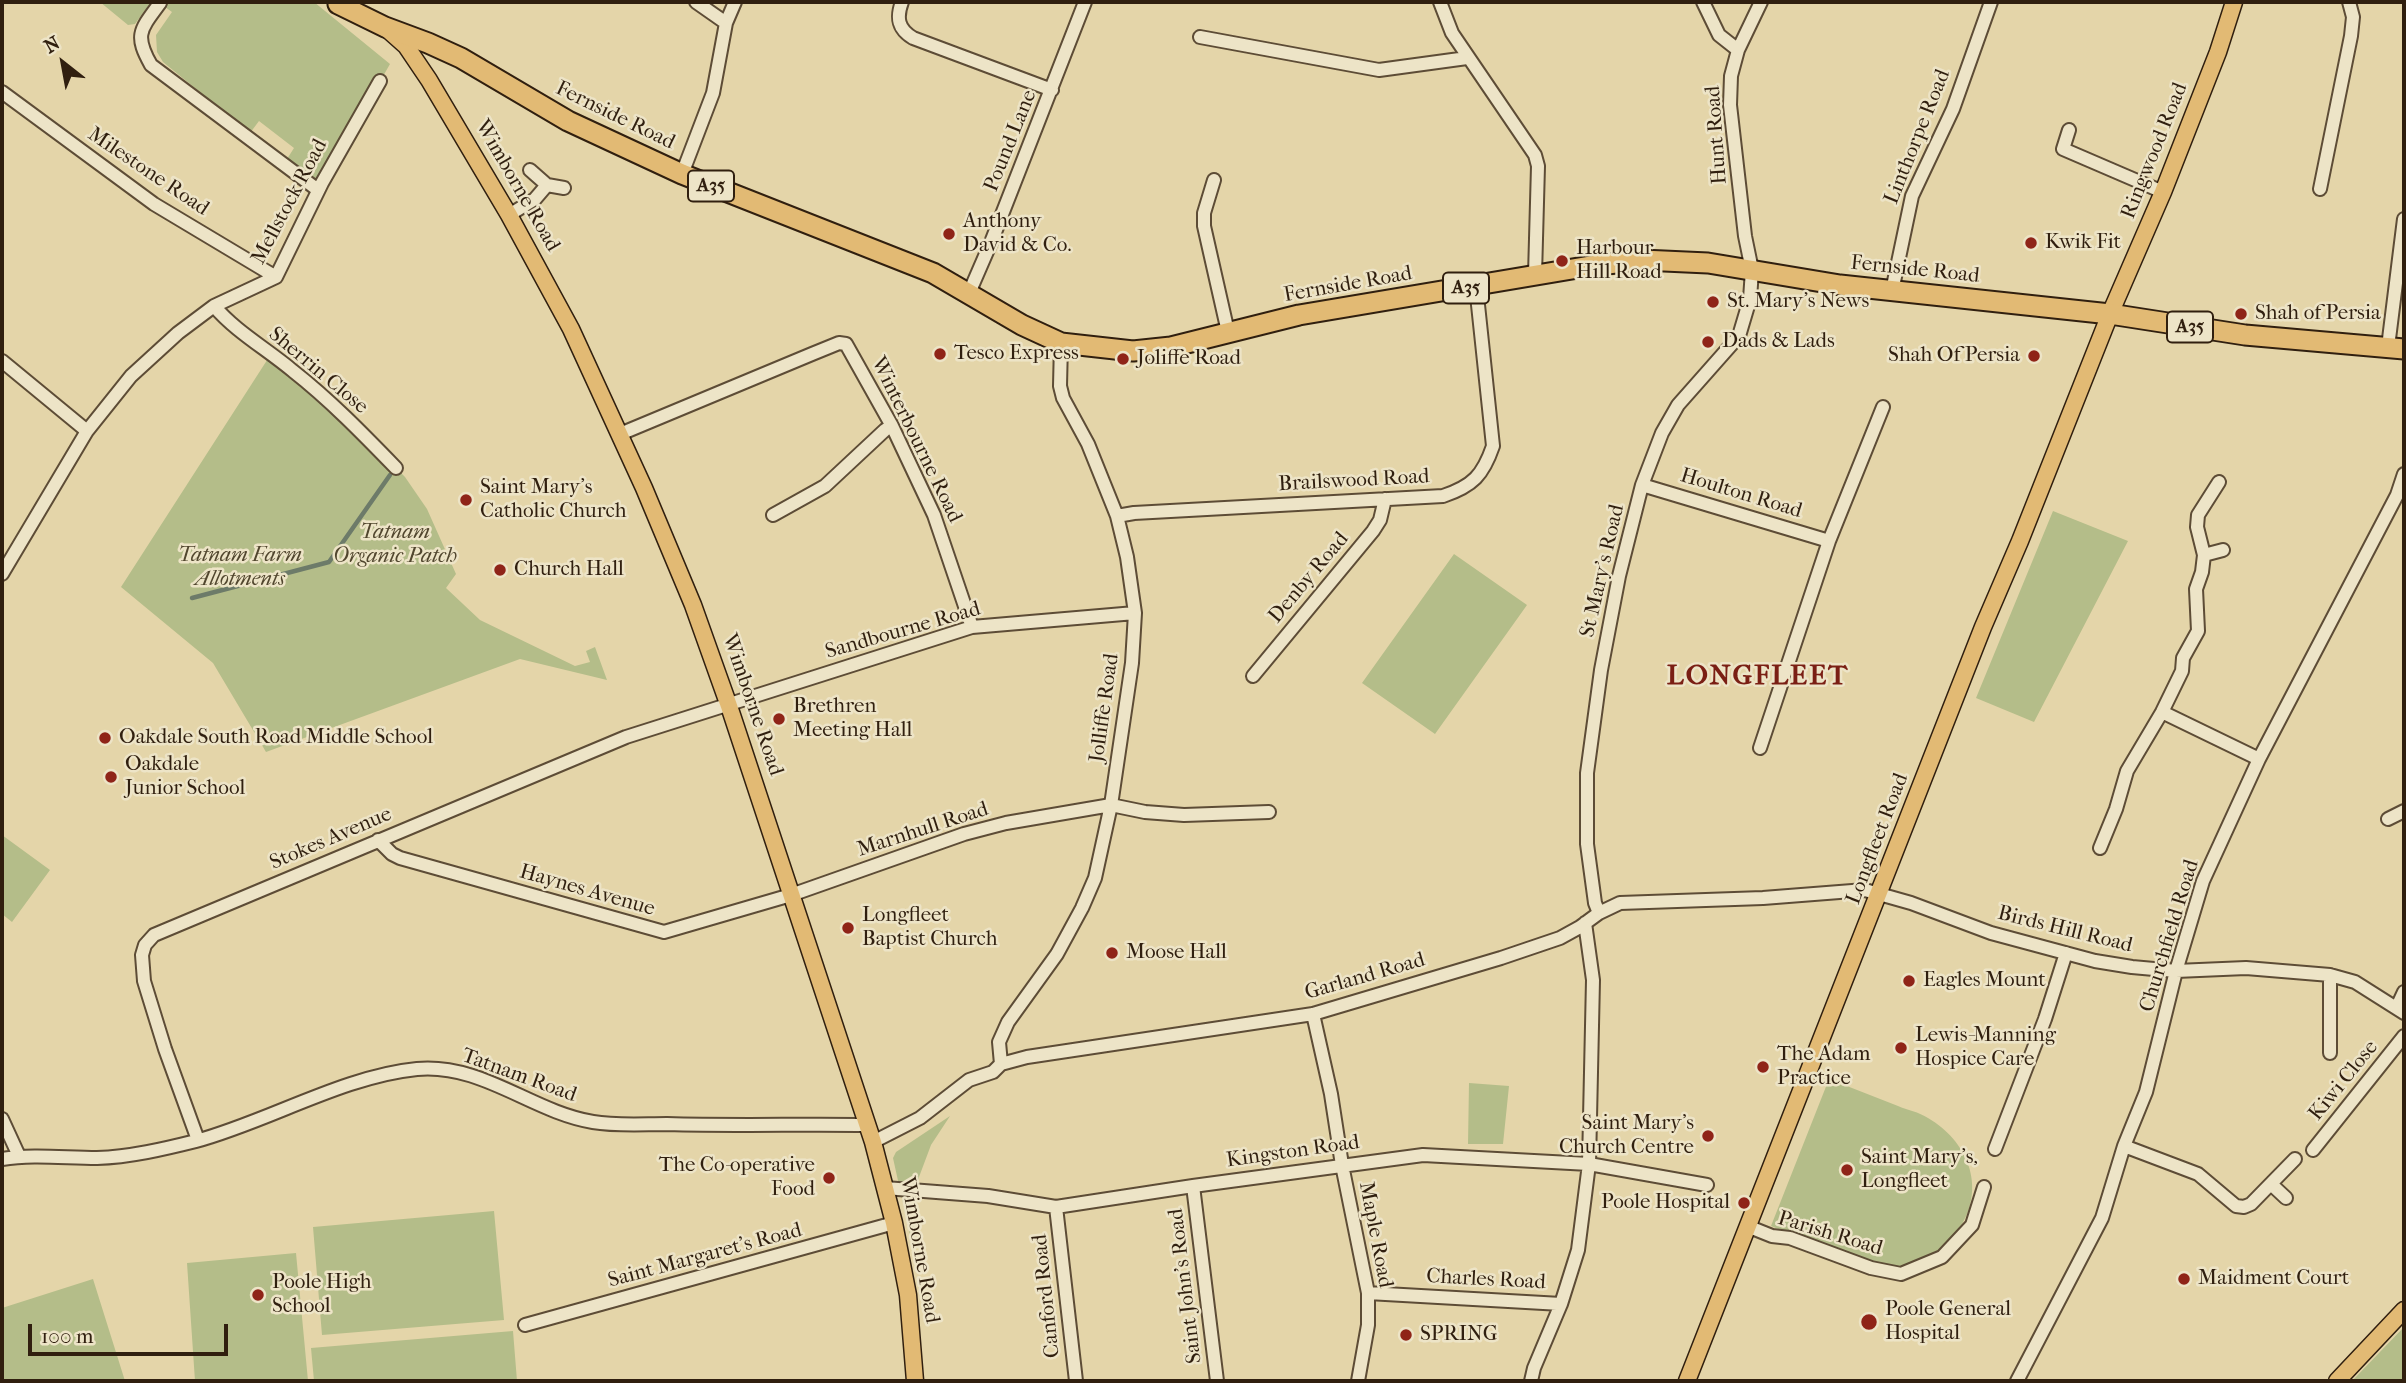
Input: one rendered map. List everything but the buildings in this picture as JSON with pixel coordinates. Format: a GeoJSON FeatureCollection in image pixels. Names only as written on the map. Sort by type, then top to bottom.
{"type":"FeatureCollection","features":[{"type":"Feature","properties":{"kind":"highway","name":"Wimborne Road"},"geometry":{"type":"LineString","coordinates":[[336,3],[393,36]]}},
{"type":"Feature","properties":{"kind":"highway","name":"Fernside Road"},"geometry":{"type":"LineString","coordinates":[[393,36],[446,51],[568,121],[682,174],[933,273],[1021,326],[1061,343],[1133,352],[1171,347],[1299,315],[1535,275],[1642,260],[1708,263],[1840,285],[2110,314],[2245,335],[2396,348]]}},
{"type":"Feature","properties":{"kind":"main road","name":"Ringwood Road"},"geometry":{"type":"LineString","coordinates":[[2110,314],[2163,192],[2218,52],[2234,2]]}},
{"type":"Feature","properties":{"kind":"main road","name":"Wimborne Road"},"geometry":{"type":"LineString","coordinates":[[393,36],[431,86],[509,215],[571,329],[620,434],[693,605],[873,1142],[894,1223],[908,1295],[915,1381]]}},
{"type":"Feature","properties":{"kind":"main road","name":"Wimborne Road"},"geometry":{"type":"LineString","coordinates":[[393,36],[431,86]]}},
{"type":"Feature","properties":{"kind":"main road","name":"Longfleet Road"},"geometry":{"type":"LineString","coordinates":[[1687,1381],[1983,627],[2110,314]]}},
{"type":"Feature","properties":{"kind":"main road"},"geometry":{"type":"LineString","coordinates":[[2337,1381],[2404,1310]]}},
{"type":"Feature","properties":{"kind":"street"},"geometry":{"type":"LineString","coordinates":[[696,2],[726,23]]}},
{"type":"Feature","properties":{"kind":"street"},"geometry":{"type":"LineString","coordinates":[[682,174],[713,93],[726,23],[735,2]]}},
{"type":"Feature","properties":{"kind":"street"},"geometry":{"type":"LineString","coordinates":[[902,2],[898,18],[906,34],[1052,90]]}},
{"type":"Feature","properties":{"kind":"street","name":"Pound Lane"},"geometry":{"type":"LineString","coordinates":[[970,293],[1085,2]]}},
{"type":"Feature","properties":{"kind":"street"},"geometry":{"type":"LineString","coordinates":[[1440,2],[1452,33],[1467,58],[1535,155],[1538,166],[1535,275]]}},
{"type":"Feature","properties":{"kind":"street"},"geometry":{"type":"LineString","coordinates":[[1703,2],[1719,35],[1738,50]]}},
{"type":"Feature","properties":{"kind":"street","name":"Hunt Road"},"geometry":{"type":"LineString","coordinates":[[1752,270],[1745,236],[1730,105],[1731,76],[1738,50],[1761,2]]}},
{"type":"Feature","properties":{"kind":"street","name":"Linthorpe Road"},"geometry":{"type":"LineString","coordinates":[[1892,291],[1912,196],[1953,109],[1991,2]]}},
{"type":"Feature","properties":{"kind":"street"},"geometry":{"type":"LineString","coordinates":[[2320,189],[2351,36],[2353,17],[2349,2]]}},
{"type":"Feature","properties":{"kind":"street"},"geometry":{"type":"LineString","coordinates":[[160,3],[141,29],[141,47],[151,65],[318,190]]}},
{"type":"Feature","properties":{"kind":"street"},"geometry":{"type":"LineString","coordinates":[[1200,37],[1379,70],[1467,58]]}},
{"type":"Feature","properties":{"kind":"street","name":"Mellstock Road"},"geometry":{"type":"LineString","coordinates":[[2,574],[88,430],[131,376],[178,333],[214,306],[276,277],[318,190],[380,81]]}},
{"type":"Feature","properties":{"kind":"street","name":"Milestone Road"},"geometry":{"type":"LineString","coordinates":[[2,92],[154,204],[276,277]]}},
{"type":"Feature","properties":{"kind":"street"},"geometry":{"type":"LineString","coordinates":[[2069,130],[2063,149],[2163,192]]}},
{"type":"Feature","properties":{"kind":"street"},"geometry":{"type":"LineString","coordinates":[[530,170],[547,184],[564,188]]}},
{"type":"Feature","properties":{"kind":"street"},"geometry":{"type":"LineString","coordinates":[[1214,180],[1203,213],[1204,226],[1228,332]]}},
{"type":"Feature","properties":{"kind":"street"},"geometry":{"type":"LineString","coordinates":[[509,215],[535,199],[547,184]]}},
{"type":"Feature","properties":{"kind":"street"},"geometry":{"type":"LineString","coordinates":[[2396,348],[2404,219]]}},
{"type":"Feature","properties":{"kind":"street","name":"St Mary's Road"},"geometry":{"type":"LineString","coordinates":[[1599,913],[1595,903],[1587,844],[1587,773],[1593,717],[1616,589],[1643,485],[1669,418],[1740,336],[1750,299],[1752,270]]}},
{"type":"Feature","properties":{"kind":"street","name":"Brailswood Road"},"geometry":{"type":"LineString","coordinates":[[1117,516],[1443,496],[1460,490],[1475,480],[1486,464],[1493,446],[1476,286]]}},
{"type":"Feature","properties":{"kind":"street","name":"Sherrin Close"},"geometry":{"type":"LineString","coordinates":[[214,306],[226,320],[294,371],[344,415],[396,468]]}},
{"type":"Feature","properties":{"kind":"street","name":"Winterbourne Road"},"geometry":{"type":"LineString","coordinates":[[620,434],[839,343],[846,344],[892,426],[934,514],[972,626]]}},
{"type":"Feature","properties":{"kind":"street","name":"Jolliffe Road"},"geometry":{"type":"LineString","coordinates":[[1001,1063],[999,1042],[1008,1022],[1057,954],[1091,888],[1111,805],[1132,663],[1135,613],[1127,557],[1117,516],[1088,444],[1063,398],[1060,386],[1061,343]]}},
{"type":"Feature","properties":{"kind":"street"},"geometry":{"type":"LineString","coordinates":[[2,361],[88,430]]}},
{"type":"Feature","properties":{"kind":"street"},"geometry":{"type":"LineString","coordinates":[[1760,748],[1829,541],[1883,407]]}},
{"type":"Feature","properties":{"kind":"street"},"geometry":{"type":"LineString","coordinates":[[773,515],[825,486],[849,461],[892,426]]}},
{"type":"Feature","properties":{"kind":"street","name":"Churchfield Road"},"geometry":{"type":"LineString","coordinates":[[2017,1381],[2102,1218],[2124,1146],[2146,1092],[2176,971],[2203,881],[2259,758],[2397,495],[2404,474]]}},
{"type":"Feature","properties":{"kind":"street"},"geometry":{"type":"LineString","coordinates":[[2100,848],[2127,771],[2162,712],[2182,671],[2183,658],[2198,631],[2196,589],[2204,555],[2197,527],[2198,515],[2219,482]]}},
{"type":"Feature","properties":{"kind":"street","name":"Houlton Road"},"geometry":{"type":"LineString","coordinates":[[1643,485],[1829,541]]}},
{"type":"Feature","properties":{"kind":"street","name":"Denby Road"},"geometry":{"type":"LineString","coordinates":[[1253,676],[1374,531],[1385,499]]}},
{"type":"Feature","properties":{"kind":"street"},"geometry":{"type":"LineString","coordinates":[[2204,555],[2223,550]]}},
{"type":"Feature","properties":{"kind":"street","name":"Sandbourne Road"},"geometry":{"type":"LineString","coordinates":[[729,706],[972,626],[1135,613]]}},
{"type":"Feature","properties":{"kind":"street","name":"Stokes Avenue"},"geometry":{"type":"LineString","coordinates":[[198,1140],[144,981],[141,967],[145,945],[154,935],[626,737],[729,706]]}},
{"type":"Feature","properties":{"kind":"street"},"geometry":{"type":"LineString","coordinates":[[2162,712],[2259,758]]}},
{"type":"Feature","properties":{"kind":"street"},"geometry":{"type":"LineString","coordinates":[[1111,805],[1144,812],[1184,815],[1269,812]]}},
{"type":"Feature","properties":{"kind":"street","name":"Marnhull Road"},"geometry":{"type":"LineString","coordinates":[[792,895],[964,834],[1006,823],[1111,805]]}},
{"type":"Feature","properties":{"kind":"street"},"geometry":{"type":"LineString","coordinates":[[2388,819],[2404,811]]}},
{"type":"Feature","properties":{"kind":"street","name":"Haynes Avenue"},"geometry":{"type":"LineString","coordinates":[[378,840],[400,858],[664,932],[792,895]]}},
{"type":"Feature","properties":{"kind":"street","name":"Garland Road"},"geometry":{"type":"LineString","coordinates":[[873,1142],[920,1118],[969,1080],[993,1072],[1001,1063],[1313,1014],[1560,938],[1620,903],[1763,898],[1865,890],[1880,892]]}},
{"type":"Feature","properties":{"kind":"street","name":"Birds Hill Road"},"geometry":{"type":"LineString","coordinates":[[1880,892],[1991,933],[2132,967],[2176,971],[2246,968],[2330,975],[2355,982],[2401,1010]]}},
{"type":"Feature","properties":{"kind":"street"},"geometry":{"type":"LineString","coordinates":[[1531,1381],[1561,1304],[1578,1250],[1589,1164],[1593,980],[1583,925]]}},
{"type":"Feature","properties":{"kind":"street"},"geometry":{"type":"LineString","coordinates":[[1995,1149],[2045,1019],[2066,953]]}},
{"type":"Feature","properties":{"kind":"street"},"geometry":{"type":"LineString","coordinates":[[2330,975],[2330,1053]]}},
{"type":"Feature","properties":{"kind":"street"},"geometry":{"type":"LineString","coordinates":[[2401,1010],[2404,992]]}},
{"type":"Feature","properties":{"kind":"street","name":"Maple Road"},"geometry":{"type":"LineString","coordinates":[[1313,1014],[1331,1094],[1368,1293],[1368,1325],[1358,1381]]}},
{"type":"Feature","properties":{"kind":"street","name":"Kiwi Close"},"geometry":{"type":"LineString","coordinates":[[2313,1150],[2404,1036]]}},
{"type":"Feature","properties":{"kind":"street","name":"Tatnam Road"},"geometry":{"type":"LineString","coordinates":[[2,1159],[19,1156],[99,1158],[149,1151],[198,1140],[366,1080],[418,1069],[460,1072],[504,1087],[559,1113],[594,1122],[760,1126],[868,1125]]}},
{"type":"Feature","properties":{"kind":"street"},"geometry":{"type":"LineString","coordinates":[[2,1119],[19,1156]]}},
{"type":"Feature","properties":{"kind":"street"},"geometry":{"type":"LineString","coordinates":[[2124,1146],[2198,1174],[2236,1206],[2244,1208],[2295,1159]]}},
{"type":"Feature","properties":{"kind":"street","name":"Kingston Road"},"geometry":{"type":"LineString","coordinates":[[885,1188],[1056,1207],[1342,1164],[1423,1155],[1589,1164],[1707,1185]]}},
{"type":"Feature","properties":{"kind":"street"},"geometry":{"type":"LineString","coordinates":[[2271,1184],[2286,1198]]}},
{"type":"Feature","properties":{"kind":"street","name":"Saint John's Road"},"geometry":{"type":"LineString","coordinates":[[1193,1186],[1217,1381]]}},
{"type":"Feature","properties":{"kind":"street","name":"Parish Road"},"geometry":{"type":"LineString","coordinates":[[1747,1227],[1772,1236],[1790,1238],[1871,1268],[1901,1274],[1942,1257],[1972,1225],[1984,1187]]}},
{"type":"Feature","properties":{"kind":"street","name":"Canford Road"},"geometry":{"type":"LineString","coordinates":[[1056,1207],[1076,1381]]}},
{"type":"Feature","properties":{"kind":"street","name":"Saint Margaret's Road"},"geometry":{"type":"LineString","coordinates":[[525,1325],[894,1223]]}},
{"type":"Feature","properties":{"kind":"street","name":"Charles Road"},"geometry":{"type":"LineString","coordinates":[[1368,1293],[1561,1304]]}},
{"type":"Feature","properties":{"kind":"green space"},"geometry":{"type":"Polygon","coordinates":[[[100,2],[151,2],[135,24],[128,25],[100,2]]]}},
{"type":"Feature","properties":{"kind":"green space"},"geometry":{"type":"Polygon","coordinates":[[[158,2],[314,2],[390,64],[322,183],[287,159],[294,148],[259,121],[250,133],[163,62],[157,52],[156,35],[172,12],[158,2]]]}},
{"type":"Feature","properties":{"kind":"green space","name":"Tatnam Farm Allotments"},"geometry":{"type":"Polygon","coordinates":[[[271,354],[344,415],[405,477],[427,509],[456,574],[446,588],[480,620],[575,666],[590,662],[586,651],[595,647],[607,680],[520,659],[266,752],[213,663],[121,587],[271,354]]]}},
{"type":"Feature","properties":{"kind":"green space"},"geometry":{"type":"Polygon","coordinates":[[[2053,511],[2128,541],[2034,722],[1976,698],[2053,511]]]}},
{"type":"Feature","properties":{"kind":"green space"},"geometry":{"type":"Polygon","coordinates":[[[1454,554],[1527,605],[1435,734],[1362,683],[1454,554]]]}},
{"type":"Feature","properties":{"kind":"green space"},"geometry":{"type":"Polygon","coordinates":[[[2,835],[50,870],[12,922],[2,914],[2,835]]]}},
{"type":"Feature","properties":{"kind":"green space"},"geometry":{"type":"Polygon","coordinates":[[[1829,1079],[1924,1116],[1942,1128],[1962,1151],[1972,1180],[1968,1211],[1950,1241],[1920,1263],[1902,1267],[1854,1259],[1771,1226],[1829,1079]]]}},
{"type":"Feature","properties":{"kind":"green space"},"geometry":{"type":"Polygon","coordinates":[[[1469,1083],[1509,1086],[1503,1144],[1468,1144],[1469,1083]]]}},
{"type":"Feature","properties":{"kind":"green space"},"geometry":{"type":"Polygon","coordinates":[[[950,1116],[931,1145],[919,1177],[912,1244],[893,1158],[896,1152],[950,1116]]]}},
{"type":"Feature","properties":{"kind":"green space"},"geometry":{"type":"Polygon","coordinates":[[[494,1211],[504,1320],[322,1335],[313,1227],[494,1211]]]}},
{"type":"Feature","properties":{"kind":"green space"},"geometry":{"type":"Polygon","coordinates":[[[296,1253],[308,1381],[195,1381],[187,1263],[296,1253]]]}},
{"type":"Feature","properties":{"kind":"green space"},"geometry":{"type":"Polygon","coordinates":[[[93,1279],[125,1381],[2,1381],[2,1308],[93,1279]]]}},
{"type":"Feature","properties":{"kind":"green space"},"geometry":{"type":"Polygon","coordinates":[[[2404,1327],[2404,1381],[2352,1381],[2404,1327]]]}},
{"type":"Feature","properties":{"kind":"green space"},"geometry":{"type":"Polygon","coordinates":[[[513,1331],[517,1381],[314,1381],[311,1348],[513,1331]]]}},
{"type":"Feature","properties":{"kind":"waterway"},"geometry":{"type":"LineString","coordinates":[[192,598],[329,562],[390,475]]}},
{"type":"Feature","properties":{"kind":"place","name":"Anthony David & Co."},"geometry":{"type":"Point","coordinates":[949,234]}},
{"type":"Feature","properties":{"kind":"place","name":"Kwik Fit"},"geometry":{"type":"Point","coordinates":[2031,243]}},
{"type":"Feature","properties":{"kind":"place","name":"Harbour Hill Road"},"geometry":{"type":"Point","coordinates":[1562,261]}},
{"type":"Feature","properties":{"kind":"place","name":"St. Mary's News"},"geometry":{"type":"Point","coordinates":[1713,302]}},
{"type":"Feature","properties":{"kind":"place","name":"Shah of Persia"},"geometry":{"type":"Point","coordinates":[2241,314]}},
{"type":"Feature","properties":{"kind":"place","name":"Dads & Lads"},"geometry":{"type":"Point","coordinates":[1708,342]}},
{"type":"Feature","properties":{"kind":"place","name":"Tesco Express"},"geometry":{"type":"Point","coordinates":[940,354]}},
{"type":"Feature","properties":{"kind":"place","name":"Shah Of Persia"},"geometry":{"type":"Point","coordinates":[2034,356]}},
{"type":"Feature","properties":{"kind":"place","name":"Joliffe Road"},"geometry":{"type":"Point","coordinates":[1123,359]}},
{"type":"Feature","properties":{"kind":"place","name":"Saint Mary's Catholic Church"},"geometry":{"type":"Point","coordinates":[466,500]}},
{"type":"Feature","properties":{"kind":"place","name":"Church Hall"},"geometry":{"type":"Point","coordinates":[500,570]}},
{"type":"Feature","properties":{"kind":"place","name":"Brethren Meeting Hall"},"geometry":{"type":"Point","coordinates":[779,719]}},
{"type":"Feature","properties":{"kind":"place","name":"Oakdale South Road Middle School"},"geometry":{"type":"Point","coordinates":[105,738]}},
{"type":"Feature","properties":{"kind":"place","name":"Oakdale Junior School"},"geometry":{"type":"Point","coordinates":[111,777]}},
{"type":"Feature","properties":{"kind":"place","name":"Longfleet Baptist Church"},"geometry":{"type":"Point","coordinates":[848,928]}},
{"type":"Feature","properties":{"kind":"place","name":"Moose Hall"},"geometry":{"type":"Point","coordinates":[1112,953]}},
{"type":"Feature","properties":{"kind":"place","name":"Eagles Mount"},"geometry":{"type":"Point","coordinates":[1909,981]}},
{"type":"Feature","properties":{"kind":"place","name":"Lewis-Manning Hospice Care"},"geometry":{"type":"Point","coordinates":[1901,1048]}},
{"type":"Feature","properties":{"kind":"place","name":"The Adam Practice"},"geometry":{"type":"Point","coordinates":[1763,1067]}},
{"type":"Feature","properties":{"kind":"place","name":"Saint Mary's Church Centre"},"geometry":{"type":"Point","coordinates":[1708,1136]}},
{"type":"Feature","properties":{"kind":"place","name":"Saint Mary's, Longfleet"},"geometry":{"type":"Point","coordinates":[1847,1170]}},
{"type":"Feature","properties":{"kind":"place","name":"The Co-operative Food"},"geometry":{"type":"Point","coordinates":[829,1178]}},
{"type":"Feature","properties":{"kind":"place","name":"Poole Hospital"},"geometry":{"type":"Point","coordinates":[1744,1203]}},
{"type":"Feature","properties":{"kind":"place","name":"Maidment Court"},"geometry":{"type":"Point","coordinates":[2184,1279]}},
{"type":"Feature","properties":{"kind":"place","name":"Poole High School"},"geometry":{"type":"Point","coordinates":[258,1295]}},
{"type":"Feature","properties":{"kind":"place","name":"Poole General Hospital"},"geometry":{"type":"Point","coordinates":[1869,1322]}},
{"type":"Feature","properties":{"kind":"place","name":"SPRING"},"geometry":{"type":"Point","coordinates":[1406,1335]}},
{"type":"Feature","properties":{"kind":"district","name":"LONGFLEET"},"geometry":{"type":"Point","coordinates":[1758,677]}},
{"type":"Feature","properties":{"kind":"park label","name":"Tatnam Organic Patch"},"geometry":{"type":"Point","coordinates":[395,545]}}]}
